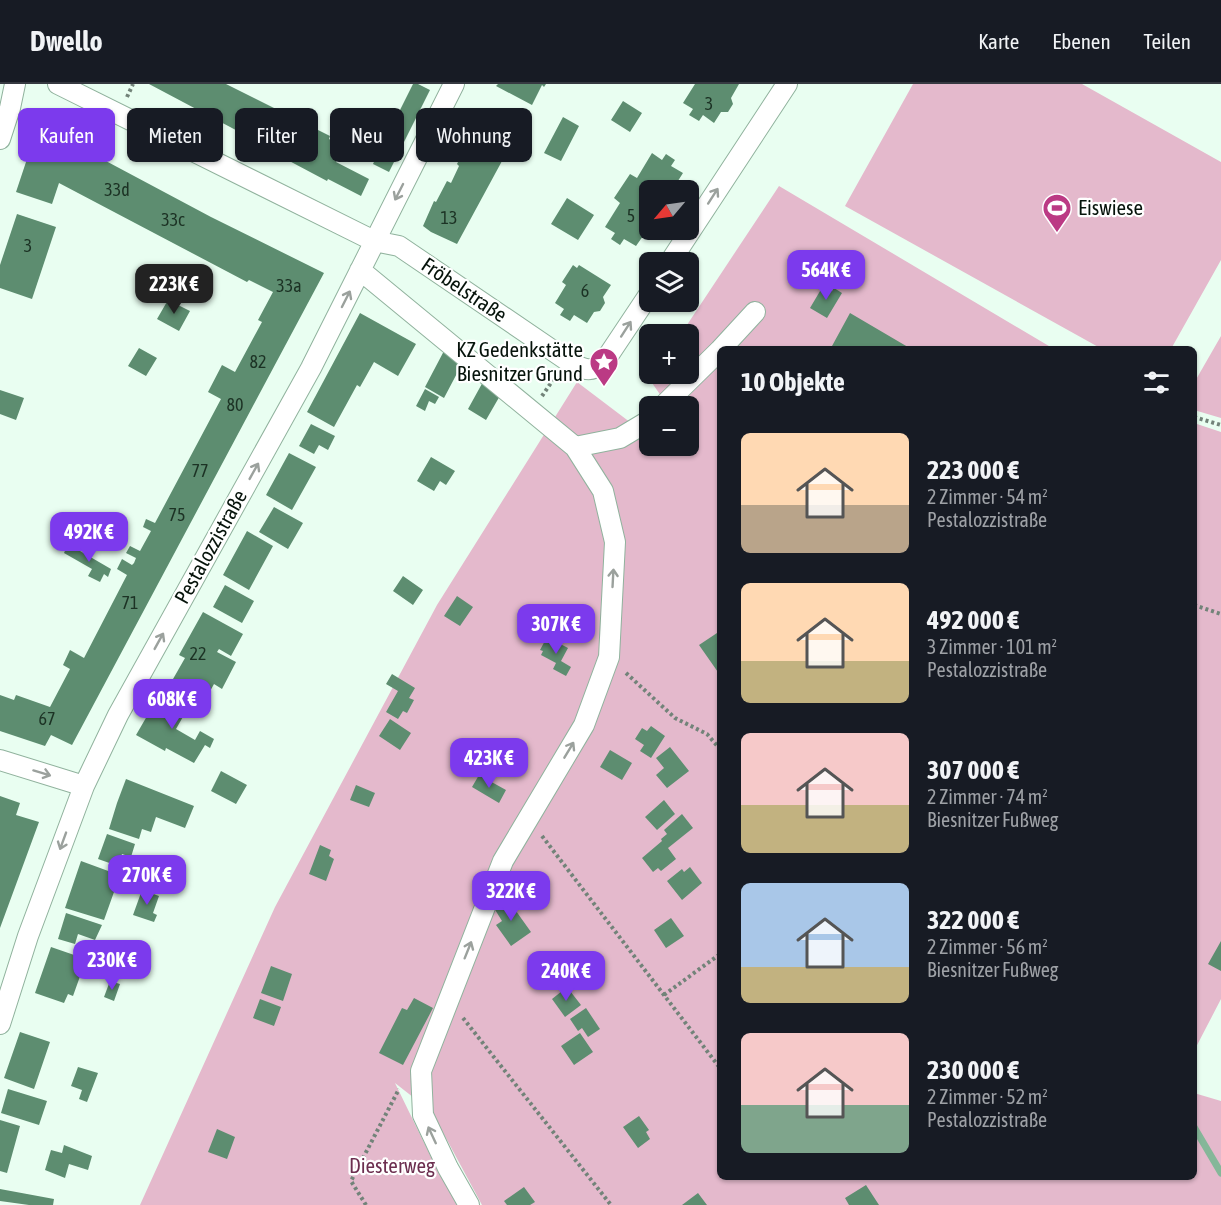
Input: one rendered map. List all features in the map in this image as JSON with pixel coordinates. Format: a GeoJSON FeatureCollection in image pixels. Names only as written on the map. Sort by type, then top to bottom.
{"type":"FeatureCollection","features":[{"type":"Feature","properties":{"kind":"street"},"geometry":{"type":"LineString","coordinates":[[0,139],[15,84]]}},
{"type":"Feature","properties":{"kind":"street","name":"Fröbelstraße"},"geometry":{"type":"LineString","coordinates":[[58,84],[374,241],[399,246],[585,370],[596,368],[611,352],[639,310]]}},
{"type":"Feature","properties":{"kind":"street","name":"Pestalozzistraße"},"geometry":{"type":"LineString","coordinates":[[0,1024],[28,936],[84,786],[118,715],[311,368],[454,84]]}},
{"type":"Feature","properties":{"kind":"street"},"geometry":{"type":"LineString","coordinates":[[677,252],[787,84]]}},
{"type":"Feature","properties":{"kind":"street"},"geometry":{"type":"LineString","coordinates":[[360,270],[575,447],[603,491],[615,542],[609,657],[584,725],[503,861],[421,1071],[423,1115],[448,1168],[469,1205]]}},
{"type":"Feature","properties":{"kind":"street"},"geometry":{"type":"LineString","coordinates":[[724,346],[755,312]]}},
{"type":"Feature","properties":{"kind":"street"},"geometry":{"type":"LineString","coordinates":[[673,396],[717,353]]}},
{"type":"Feature","properties":{"kind":"street"},"geometry":{"type":"LineString","coordinates":[[575,447],[620,438],[639,427]]}},
{"type":"Feature","properties":{"kind":"street"},"geometry":{"type":"LineString","coordinates":[[0,760],[84,786]]}},
{"type":"Feature","properties":{"kind":"path"},"geometry":{"type":"LineString","coordinates":[[531,411],[567,360]]}},
{"type":"Feature","properties":{"kind":"path"},"geometry":{"type":"LineString","coordinates":[[1197,418],[1221,425]]}},
{"type":"Feature","properties":{"kind":"path"},"geometry":{"type":"LineString","coordinates":[[1197,606],[1221,614]]}},
{"type":"Feature","properties":{"kind":"path"},"geometry":{"type":"LineString","coordinates":[[609,657],[675,718],[707,734],[717,746]]}},
{"type":"Feature","properties":{"kind":"path"},"geometry":{"type":"LineString","coordinates":[[529,819],[717,1064]]}},
{"type":"Feature","properties":{"kind":"path"},"geometry":{"type":"LineString","coordinates":[[664,995],[717,956]]}},
{"type":"Feature","properties":{"kind":"path"},"geometry":{"type":"LineString","coordinates":[[447,1002],[463,1018],[611,1205]]}},
{"type":"Feature","properties":{"kind":"path"},"geometry":{"type":"LineString","coordinates":[[366,1205],[351,1181],[400,1089]]}},
{"type":"Feature","properties":{"kind":"green space","name":"Eiswiese"},"geometry":{"type":"Polygon","coordinates":[[[913,84],[1082,84],[1221,162],[1221,260],[1173,346],[1097,346],[845,206],[913,84]]]}},
{"type":"Feature","properties":{"kind":"green space","name":"Diesterweg"},"geometry":{"type":"Polygon","coordinates":[[[779,186],[1049,346],[717,346],[717,1180],[1197,1180],[1197,1094],[1221,1101],[1221,1205],[482,1205],[432,1112],[395,1083],[431,1157],[459,1205],[140,1205],[275,907],[437,605],[577,382],[639,429],[639,456],[699,456],[699,396],[661,396],[653,384],[699,384],[699,324],[688,324],[696,312],[699,312],[699,307],[779,186]]]}},
{"type":"Feature","properties":{"kind":"green space"},"geometry":{"type":"Polygon","coordinates":[[[1221,336],[1221,418],[1197,411],[1197,378],[1221,336]]]}},
{"type":"Feature","properties":{"kind":"green space"},"geometry":{"type":"Polygon","coordinates":[[[1197,424],[1221,432],[1221,999],[1197,1045],[1197,424]]]}},
{"type":"Feature","properties":{"kind":"building"},"geometry":{"type":"Polygon","coordinates":[[[149,84],[226,84],[274,108],[235,108],[235,130],[223,123],[223,108],[194,108],[149,84]]]}},
{"type":"Feature","properties":{"kind":"building"},"geometry":{"type":"Polygon","coordinates":[[[413,84],[430,90],[421,108],[416,108],[416,118],[404,142],[404,108],[401,108],[413,84]]]}},
{"type":"Feature","properties":{"kind":"building"},"geometry":{"type":"Polygon","coordinates":[[[498,84],[546,84],[544,87],[542,85],[532,105],[496,86],[498,84]]]}},
{"type":"Feature","properties":{"kind":"building"},"geometry":{"type":"Polygon","coordinates":[[[695,84],[739,84],[731,98],[733,104],[728,112],[721,112],[714,123],[703,115],[699,121],[689,115],[693,109],[683,103],[695,84]]]}},
{"type":"Feature","properties":{"kind":"building"},"geometry":{"type":"Polygon","coordinates":[[[623,101],[642,113],[630,132],[611,120],[623,101]]]}},
{"type":"Feature","properties":{"kind":"building"},"geometry":{"type":"Polygon","coordinates":[[[563,117],[579,126],[561,161],[544,153],[563,117]]]}},
{"type":"Feature","properties":{"kind":"building"},"geometry":{"type":"Polygon","coordinates":[[[318,130],[330,136],[330,162],[336,162],[369,179],[361,196],[328,179],[327,181],[291,162],[318,162],[318,130]]]}},
{"type":"Feature","properties":{"kind":"building"},"geometry":{"type":"Polygon","coordinates":[[[652,153],[662,160],[666,154],[675,160],[671,166],[683,173],[679,180],[639,180],[640,240],[636,246],[624,239],[620,245],[611,239],[615,233],[605,227],[620,203],[614,198],[630,174],[637,178],[652,153]]]}},
{"type":"Feature","properties":{"kind":"building"},"geometry":{"type":"Polygon","coordinates":[[[26,162],[108,162],[324,273],[72,745],[51,735],[45,746],[0,731],[0,695],[14,700],[16,695],[50,707],[70,669],[63,665],[70,650],[84,658],[127,575],[117,569],[122,559],[132,565],[134,563],[136,558],[126,553],[130,546],[140,551],[151,531],[143,527],[146,519],[155,523],[221,399],[208,392],[222,365],[235,372],[262,322],[258,320],[273,292],[249,280],[247,282],[59,183],[52,204],[16,192],[26,162]]]}},
{"type":"Feature","properties":{"kind":"building"},"geometry":{"type":"Polygon","coordinates":[[[374,162],[394,162],[389,172],[373,164],[374,162]]]}},
{"type":"Feature","properties":{"kind":"building"},"geometry":{"type":"Polygon","coordinates":[[[458,162],[502,162],[457,244],[423,226],[434,201],[436,202],[447,181],[451,183],[459,166],[458,162]]]}},
{"type":"Feature","properties":{"kind":"building"},"geometry":{"type":"Polygon","coordinates":[[[567,198],[594,215],[578,240],[551,224],[567,198]]]}},
{"type":"Feature","properties":{"kind":"building"},"geometry":{"type":"Polygon","coordinates":[[[17,214],[56,227],[32,299],[0,288],[0,265],[17,214]]]}},
{"type":"Feature","properties":{"kind":"building"},"geometry":{"type":"Polygon","coordinates":[[[573,265],[577,268],[579,265],[611,285],[603,297],[605,303],[600,311],[594,312],[587,323],[574,315],[570,321],[560,315],[564,309],[555,303],[566,285],[562,282],[573,265]]]}},
{"type":"Feature","properties":{"kind":"building"},"geometry":{"type":"Polygon","coordinates":[[[823,286],[832,291],[834,288],[842,293],[827,318],[810,308],[823,286]]]}},
{"type":"Feature","properties":{"kind":"building"},"geometry":{"type":"Polygon","coordinates":[[[168,300],[190,311],[179,331],[157,319],[168,300]]]}},
{"type":"Feature","properties":{"kind":"building"},"geometry":{"type":"Polygon","coordinates":[[[360,313],[416,344],[398,376],[374,362],[360,387],[357,385],[334,427],[307,412],[360,313]]]}},
{"type":"Feature","properties":{"kind":"building"},"geometry":{"type":"Polygon","coordinates":[[[850,313],[906,346],[832,346],[850,313]]]}},
{"type":"Feature","properties":{"kind":"building"},"geometry":{"type":"Polygon","coordinates":[[[139,348],[157,358],[146,376],[128,366],[139,348]]]}},
{"type":"Feature","properties":{"kind":"building"},"geometry":{"type":"Polygon","coordinates":[[[445,349],[463,362],[444,398],[425,387],[445,349]]]}},
{"type":"Feature","properties":{"kind":"building"},"geometry":{"type":"Polygon","coordinates":[[[484,380],[501,394],[486,420],[468,409],[484,380]]]}},
{"type":"Feature","properties":{"kind":"building"},"geometry":{"type":"Polygon","coordinates":[[[425,389],[439,397],[435,404],[429,401],[425,411],[416,406],[425,389]]]}},
{"type":"Feature","properties":{"kind":"building"},"geometry":{"type":"Polygon","coordinates":[[[0,390],[24,398],[16,420],[0,414],[0,390]]]}},
{"type":"Feature","properties":{"kind":"building"},"geometry":{"type":"Polygon","coordinates":[[[311,424],[335,436],[328,450],[319,445],[314,454],[299,446],[311,424]]]}},
{"type":"Feature","properties":{"kind":"building"},"geometry":{"type":"Polygon","coordinates":[[[289,453],[316,467],[292,510],[266,495],[289,453]]]}},
{"type":"Feature","properties":{"kind":"building"},"geometry":{"type":"Polygon","coordinates":[[[431,457],[455,471],[446,485],[440,481],[434,491],[417,481],[431,457]]]}},
{"type":"Feature","properties":{"kind":"building"},"geometry":{"type":"Polygon","coordinates":[[[274,507],[303,523],[288,549],[259,532],[274,507]]]}},
{"type":"Feature","properties":{"kind":"building"},"geometry":{"type":"Polygon","coordinates":[[[247,531],[273,546],[249,590],[223,575],[247,531]]]}},
{"type":"Feature","properties":{"kind":"building"},"geometry":{"type":"Polygon","coordinates":[[[68,544],[111,569],[108,577],[104,574],[100,582],[88,576],[92,569],[64,553],[68,544]]]}},
{"type":"Feature","properties":{"kind":"building"},"geometry":{"type":"Polygon","coordinates":[[[403,576],[423,590],[413,605],[393,591],[403,576]]]}},
{"type":"Feature","properties":{"kind":"building"},"geometry":{"type":"Polygon","coordinates":[[[225,585],[254,601],[242,623],[213,607],[225,585]]]}},
{"type":"Feature","properties":{"kind":"building"},"geometry":{"type":"Polygon","coordinates":[[[457,596],[473,607],[460,626],[444,616],[457,596]]]}},
{"type":"Feature","properties":{"kind":"building"},"geometry":{"type":"Polygon","coordinates":[[[203,612],[243,634],[231,656],[219,649],[217,652],[236,662],[222,689],[214,684],[208,695],[193,687],[188,696],[169,686],[185,658],[179,655],[203,612]]]}},
{"type":"Feature","properties":{"kind":"building"},"geometry":{"type":"Polygon","coordinates":[[[717,633],[717,671],[699,645],[717,633]]]}},
{"type":"Feature","properties":{"kind":"building"},"geometry":{"type":"Polygon","coordinates":[[[547,637],[568,648],[561,661],[571,667],[566,676],[553,669],[556,663],[541,655],[543,651],[540,650],[547,637]]]}},
{"type":"Feature","properties":{"kind":"building"},"geometry":{"type":"Polygon","coordinates":[[[392,674],[415,688],[409,698],[414,700],[407,713],[403,711],[398,719],[386,712],[398,691],[386,684],[392,674]]]}},
{"type":"Feature","properties":{"kind":"building"},"geometry":{"type":"Polygon","coordinates":[[[161,692],[188,708],[176,729],[195,740],[200,731],[214,739],[210,748],[205,745],[194,763],[166,748],[165,751],[136,735],[161,692]]]}},
{"type":"Feature","properties":{"kind":"building"},"geometry":{"type":"Polygon","coordinates":[[[390,719],[411,733],[400,750],[379,736],[390,719]]]}},
{"type":"Feature","properties":{"kind":"building"},"geometry":{"type":"Polygon","coordinates":[[[651,726],[665,736],[651,758],[640,751],[644,745],[635,739],[642,728],[647,731],[651,726]]]}},
{"type":"Feature","properties":{"kind":"building"},"geometry":{"type":"Polygon","coordinates":[[[670,747],[689,771],[667,788],[656,775],[664,768],[656,758],[670,747]]]}},
{"type":"Feature","properties":{"kind":"building"},"geometry":{"type":"Polygon","coordinates":[[[610,750],[632,763],[622,780],[600,767],[610,750]]]}},
{"type":"Feature","properties":{"kind":"building"},"geometry":{"type":"Polygon","coordinates":[[[221,771],[247,785],[236,804],[211,791],[221,771]]]}},
{"type":"Feature","properties":{"kind":"building"},"geometry":{"type":"Polygon","coordinates":[[[479,775],[506,790],[499,803],[472,787],[479,775]]]}},
{"type":"Feature","properties":{"kind":"building"},"geometry":{"type":"Polygon","coordinates":[[[126,779],[194,806],[185,828],[156,817],[151,832],[142,829],[139,839],[109,829],[126,779]]]}},
{"type":"Feature","properties":{"kind":"building"},"geometry":{"type":"Polygon","coordinates":[[[356,785],[375,793],[369,807],[350,800],[356,785]]]}},
{"type":"Feature","properties":{"kind":"building"},"geometry":{"type":"Polygon","coordinates":[[[0,796],[20,803],[16,815],[39,822],[0,928],[0,796]]]}},
{"type":"Feature","properties":{"kind":"building"},"geometry":{"type":"Polygon","coordinates":[[[664,800],[675,814],[657,830],[645,817],[664,800]]]}},
{"type":"Feature","properties":{"kind":"building"},"geometry":{"type":"Polygon","coordinates":[[[682,814],[693,828],[668,848],[676,859],[661,871],[658,868],[653,872],[642,858],[662,841],[661,839],[667,834],[664,830],[682,814]]]}},
{"type":"Feature","properties":{"kind":"building"},"geometry":{"type":"Polygon","coordinates":[[[107,834],[135,844],[131,857],[122,854],[118,866],[98,859],[107,834]]]}},
{"type":"Feature","properties":{"kind":"building"},"geometry":{"type":"Polygon","coordinates":[[[320,845],[331,850],[329,856],[334,859],[326,881],[309,874],[320,845]]]}},
{"type":"Feature","properties":{"kind":"building"},"geometry":{"type":"Polygon","coordinates":[[[81,861],[111,872],[110,875],[119,878],[104,920],[65,908],[81,861]]]}},
{"type":"Feature","properties":{"kind":"building"},"geometry":{"type":"Polygon","coordinates":[[[690,867],[702,883],[682,900],[667,881],[682,869],[684,872],[690,867]]]}},
{"type":"Feature","properties":{"kind":"building"},"geometry":{"type":"Polygon","coordinates":[[[142,890],[159,896],[153,913],[157,915],[154,922],[133,915],[142,890]]]}},
{"type":"Feature","properties":{"kind":"building"},"geometry":{"type":"Polygon","coordinates":[[[510,897],[519,909],[516,911],[531,932],[511,946],[496,925],[502,921],[494,908],[510,897]]]}},
{"type":"Feature","properties":{"kind":"building"},"geometry":{"type":"Polygon","coordinates":[[[66,913],[102,925],[95,940],[78,934],[75,944],[58,939],[66,913]]]}},
{"type":"Feature","properties":{"kind":"building"},"geometry":{"type":"Polygon","coordinates":[[[671,918],[684,936],[666,948],[654,930],[671,918]]]}},
{"type":"Feature","properties":{"kind":"building"},"geometry":{"type":"Polygon","coordinates":[[[1221,941],[1221,971],[1208,964],[1221,941]]]}},
{"type":"Feature","properties":{"kind":"building"},"geometry":{"type":"Polygon","coordinates":[[[51,947],[80,957],[77,966],[83,968],[73,996],[68,994],[64,1003],[35,993],[51,947]]]}},
{"type":"Feature","properties":{"kind":"building"},"geometry":{"type":"Polygon","coordinates":[[[271,966],[292,974],[283,1001],[261,993],[271,966]]]}},
{"type":"Feature","properties":{"kind":"building"},"geometry":{"type":"Polygon","coordinates":[[[110,981],[120,984],[114,1001],[104,997],[110,981]]]}},
{"type":"Feature","properties":{"kind":"building"},"geometry":{"type":"Polygon","coordinates":[[[567,987],[581,1005],[565,1017],[552,999],[567,987]]]}},
{"type":"Feature","properties":{"kind":"building"},"geometry":{"type":"Polygon","coordinates":[[[414,998],[433,1008],[403,1065],[379,1053],[402,1008],[407,1010],[414,998]]]}},
{"type":"Feature","properties":{"kind":"building"},"geometry":{"type":"Polygon","coordinates":[[[260,999],[281,1007],[274,1026],[253,1018],[260,999]]]}},
{"type":"Feature","properties":{"kind":"building"},"geometry":{"type":"Polygon","coordinates":[[[586,1008],[600,1029],[588,1037],[582,1028],[578,1031],[570,1019],[586,1008]]]}},
{"type":"Feature","properties":{"kind":"building"},"geometry":{"type":"Polygon","coordinates":[[[20,1032],[50,1042],[34,1089],[4,1078],[20,1032]]]}},
{"type":"Feature","properties":{"kind":"building"},"geometry":{"type":"Polygon","coordinates":[[[580,1033],[593,1052],[574,1065],[561,1046],[580,1033]]]}},
{"type":"Feature","properties":{"kind":"building"},"geometry":{"type":"Polygon","coordinates":[[[78,1067],[98,1073],[87,1102],[79,1099],[82,1090],[71,1086],[78,1067]]]}},
{"type":"Feature","properties":{"kind":"building"},"geometry":{"type":"Polygon","coordinates":[[[8,1089],[47,1101],[39,1125],[1,1113],[8,1089]]]}},
{"type":"Feature","properties":{"kind":"building"},"geometry":{"type":"Polygon","coordinates":[[[639,1116],[649,1130],[646,1132],[650,1139],[638,1148],[623,1127],[639,1116]]]}},
{"type":"Feature","properties":{"kind":"building"},"geometry":{"type":"Polygon","coordinates":[[[0,1120],[20,1126],[7,1173],[0,1171],[0,1120]]]}},
{"type":"Feature","properties":{"kind":"building"},"geometry":{"type":"Polygon","coordinates":[[[217,1129],[235,1137],[227,1159],[208,1152],[217,1129]]]}},
{"type":"Feature","properties":{"kind":"building"},"geometry":{"type":"Polygon","coordinates":[[[64,1145],[92,1156],[88,1170],[69,1164],[65,1178],[45,1170],[51,1150],[62,1153],[64,1145]]]}},
{"type":"Feature","properties":{"kind":"building"},"geometry":{"type":"Polygon","coordinates":[[[866,1185],[879,1205],[849,1205],[845,1198],[866,1185]]]}},
{"type":"Feature","properties":{"kind":"building"},"geometry":{"type":"Polygon","coordinates":[[[524,1187],[535,1202],[530,1205],[507,1205],[504,1201],[524,1187]]]}},
{"type":"Feature","properties":{"kind":"building"},"geometry":{"type":"Polygon","coordinates":[[[0,1189],[54,1199],[53,1205],[29,1205],[0,1201],[0,1189]]]}},
{"type":"Feature","properties":{"kind":"building"},"geometry":{"type":"Polygon","coordinates":[[[698,1193],[707,1205],[682,1205],[698,1193]]]}},
{"type":"Feature","properties":{"kind":"waterway"},"geometry":{"type":"LineString","coordinates":[[1197,1132],[1221,1173]]}},
{"type":"Feature","properties":{"kind":"place","name":"Eiswiese"},"geometry":{"type":"Point","coordinates":[1057,234]}},
{"type":"Feature","properties":{"kind":"place","name":"KZ Gedenkstätte Biesnitzer Grund"},"geometry":{"type":"Point","coordinates":[604,388]}}]}
